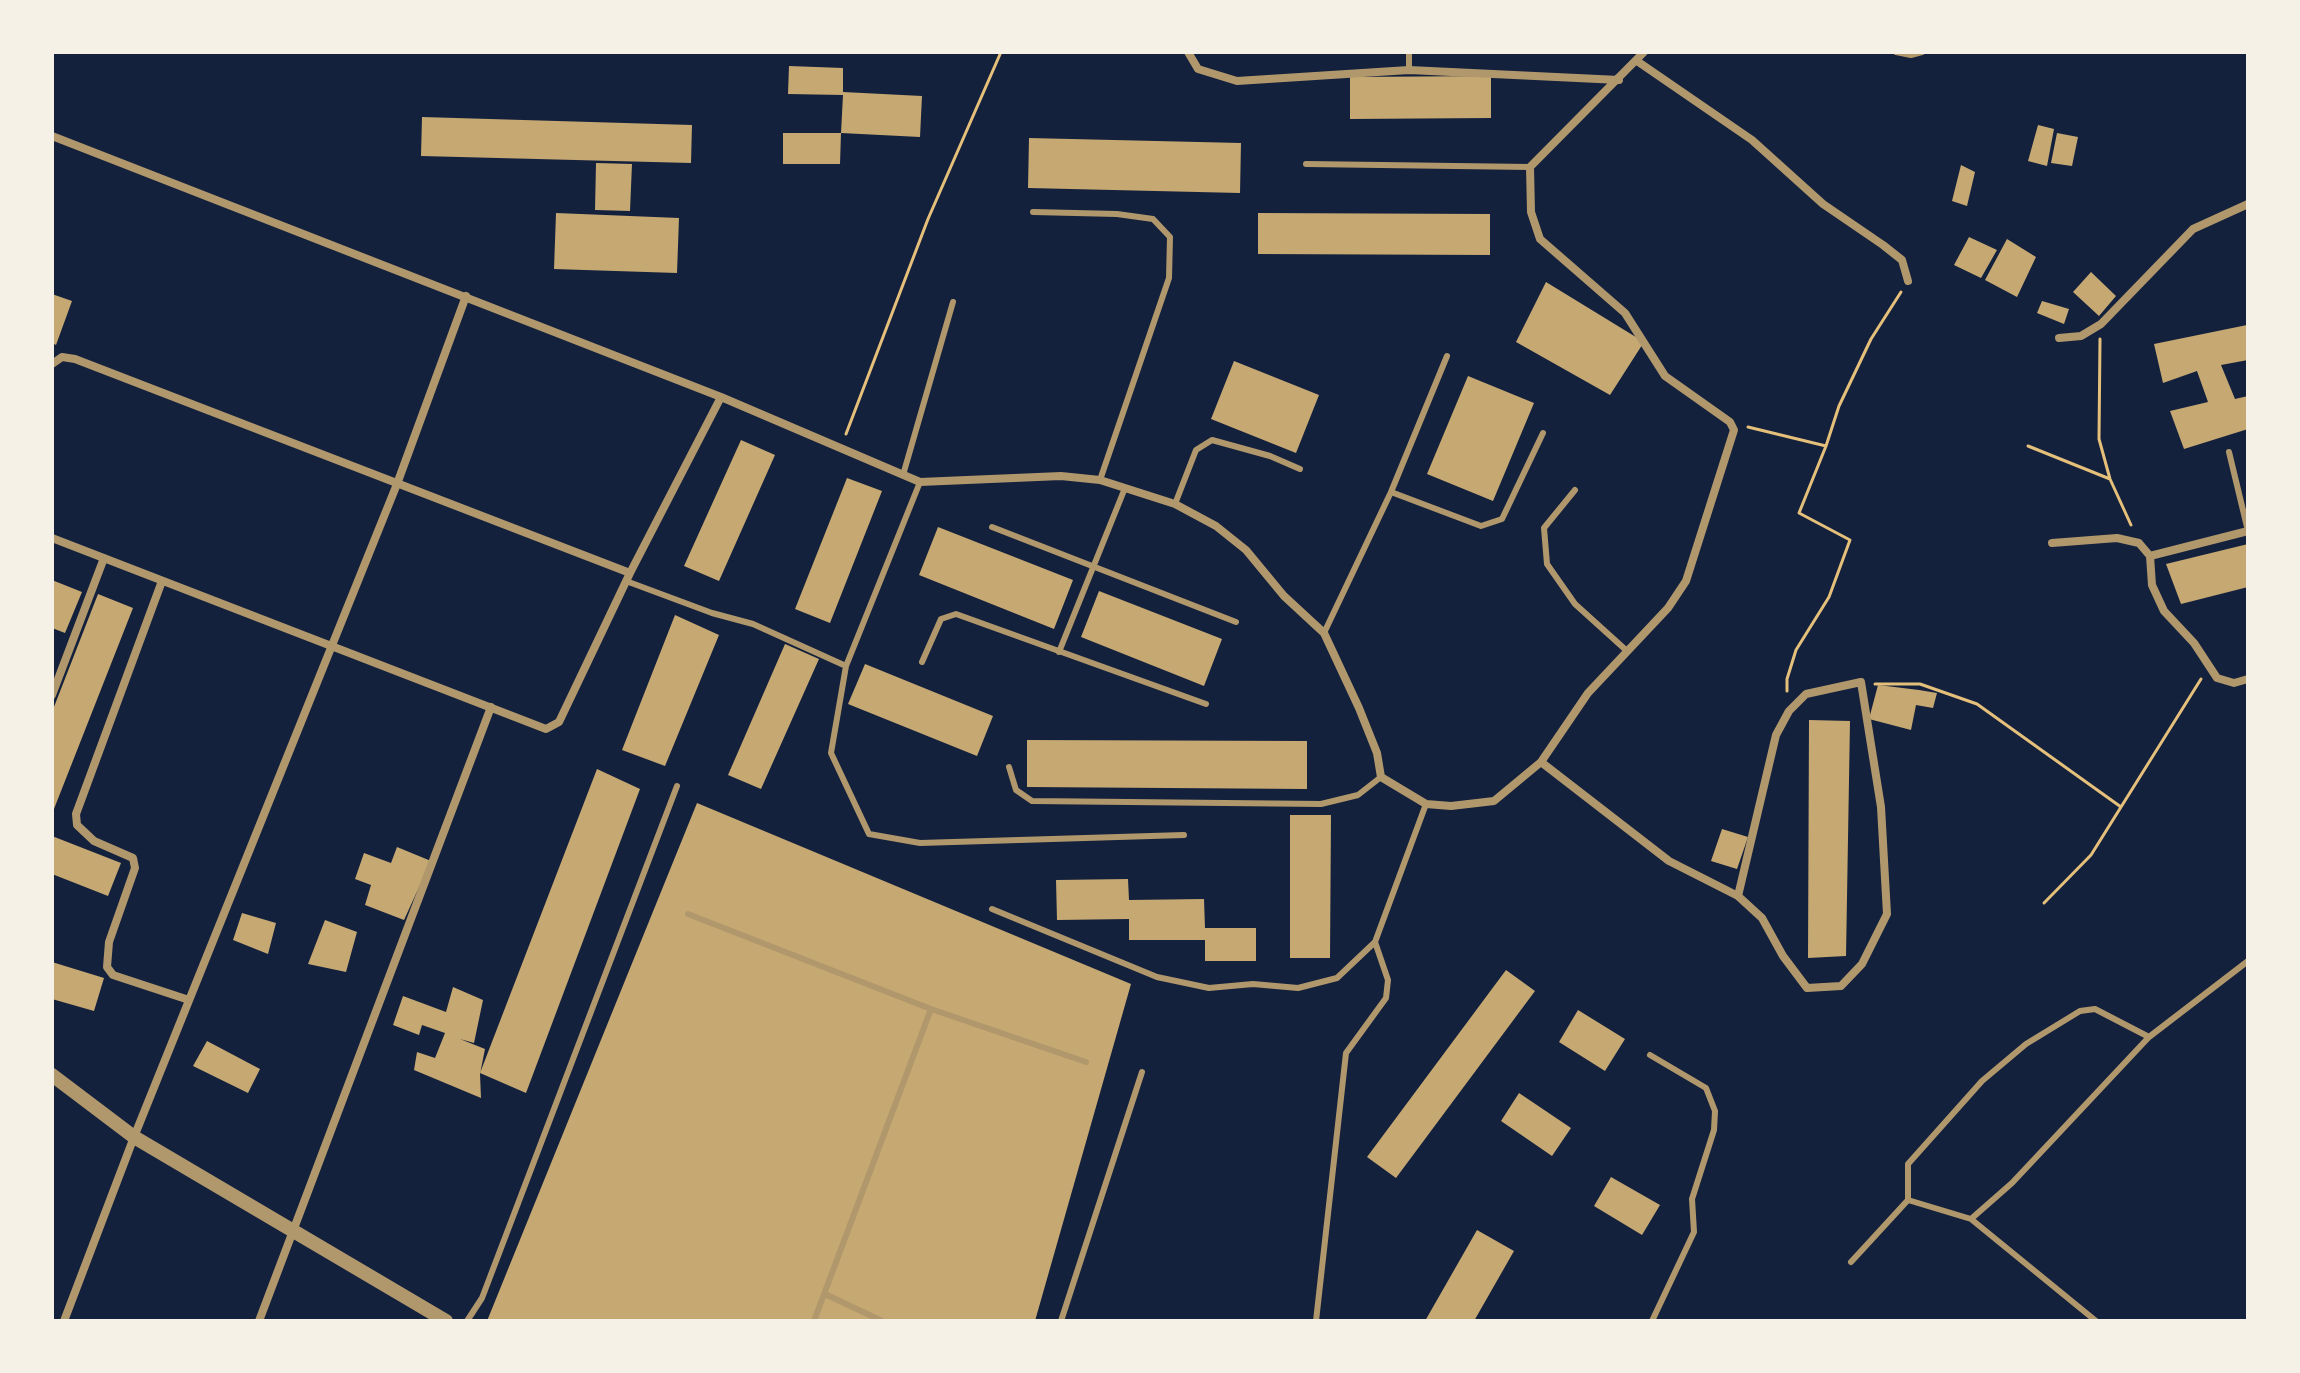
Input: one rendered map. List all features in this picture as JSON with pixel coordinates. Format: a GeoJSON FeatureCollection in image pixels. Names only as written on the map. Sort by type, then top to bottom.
{"type":"FeatureCollection","features":[{"type":"Feature","properties":{"kind":"street"},"geometry":{"type":"LineString","coordinates":[[1188,52],[1198,69],[1237,81],[1409,70],[1619,80]]}},
{"type":"Feature","properties":{"kind":"street"},"geometry":{"type":"LineString","coordinates":[[52,136],[721,397],[920,482],[1061,476],[1100,480],[1175,504],[1216,526],[1246,550],[1284,596],[1324,633],[1377,753],[1381,777],[1426,804],[1451,806],[1494,801],[1541,762],[1588,693],[1668,608],[1686,581],[1734,430],[1730,422],[1665,376],[1625,313],[1540,239],[1531,212],[1530,167],[1644,52]]}},
{"type":"Feature","properties":{"kind":"street"},"geometry":{"type":"LineString","coordinates":[[1637,61],[1752,140],[1823,204],[1902,260],[1908,281]]}},
{"type":"Feature","properties":{"kind":"street"},"geometry":{"type":"LineString","coordinates":[[2059,338],[2081,336],[2101,324],[2193,229],[2248,204]]}},
{"type":"Feature","properties":{"kind":"street"},"geometry":{"type":"LineString","coordinates":[[64,1321],[134,1137],[397,484],[466,296]]}},
{"type":"Feature","properties":{"kind":"street"},"geometry":{"type":"LineString","coordinates":[[52,353],[397,484],[628,577]]}},
{"type":"Feature","properties":{"kind":"street"},"geometry":{"type":"LineString","coordinates":[[52,364],[62,357]]}},
{"type":"Feature","properties":{"kind":"street"},"geometry":{"type":"LineString","coordinates":[[52,538],[546,729],[559,722],[628,577],[721,397]]}},
{"type":"Feature","properties":{"kind":"street"},"geometry":{"type":"LineString","coordinates":[[2150,556],[2248,531]]}},
{"type":"Feature","properties":{"kind":"street"},"geometry":{"type":"LineString","coordinates":[[2052,543],[2117,538],[2139,543],[2150,556],[2152,585],[2164,611],[2194,643],[2217,678],[2234,683],[2248,679]]}},
{"type":"Feature","properties":{"kind":"street"},"geometry":{"type":"LineString","coordinates":[[52,695],[104,558]]}},
{"type":"Feature","properties":{"kind":"street"},"geometry":{"type":"LineString","coordinates":[[162,581],[76,814],[77,825],[94,841],[133,858],[135,868],[109,942],[107,967],[113,975],[189,1000]]}},
{"type":"Feature","properties":{"kind":"street"},"geometry":{"type":"LineString","coordinates":[[1541,762],[1669,861],[1738,896],[1762,918],[1783,956],[1807,988],[1841,986],[1862,964],[1887,914],[1881,807],[1861,682],[1806,694],[1789,711],[1773,747],[1758,823],[1738,896]]}},
{"type":"Feature","properties":{"kind":"street"},"geometry":{"type":"LineString","coordinates":[[259,1321],[491,707]]}},
{"type":"Feature","properties":{"kind":"street"},"geometry":{"type":"LineString","coordinates":[[52,1075],[134,1137],[446,1321]]}},
{"type":"Feature","properties":{"kind":"lane"},"geometry":{"type":"LineString","coordinates":[[1409,52],[1409,70]]}},
{"type":"Feature","properties":{"kind":"lane"},"geometry":{"type":"LineString","coordinates":[[1896,52],[1911,55],[1922,52]]}},
{"type":"Feature","properties":{"kind":"lane"},"geometry":{"type":"LineString","coordinates":[[1306,164],[1530,167]]}},
{"type":"Feature","properties":{"kind":"lane"},"geometry":{"type":"LineString","coordinates":[[1033,212],[1117,214],[1153,219],[1170,237],[1169,278],[1100,480]]}},
{"type":"Feature","properties":{"kind":"lane"},"geometry":{"type":"LineString","coordinates":[[903,475],[953,302]]}},
{"type":"Feature","properties":{"kind":"lane"},"geometry":{"type":"LineString","coordinates":[[1324,633],[1391,492],[1447,356]]}},
{"type":"Feature","properties":{"kind":"lane"},"geometry":{"type":"LineString","coordinates":[[1391,492],[1481,526],[1502,519],[1543,433]]}},
{"type":"Feature","properties":{"kind":"lane"},"geometry":{"type":"LineString","coordinates":[[1175,504],[1196,450],[1212,440],[1270,456],[1300,469]]}},
{"type":"Feature","properties":{"kind":"lane"},"geometry":{"type":"LineString","coordinates":[[2229,452],[2248,531]]}},
{"type":"Feature","properties":{"kind":"lane"},"geometry":{"type":"LineString","coordinates":[[920,482],[846,666],[831,753],[869,834],[920,843],[1184,835]]}},
{"type":"Feature","properties":{"kind":"lane"},"geometry":{"type":"LineString","coordinates":[[1059,652],[1125,488]]}},
{"type":"Feature","properties":{"kind":"lane"},"geometry":{"type":"LineString","coordinates":[[1575,490],[1544,528],[1547,564],[1575,604],[1627,651]]}},
{"type":"Feature","properties":{"kind":"lane"},"geometry":{"type":"LineString","coordinates":[[992,527],[1236,622]]}},
{"type":"Feature","properties":{"kind":"lane"},"geometry":{"type":"LineString","coordinates":[[628,577],[712,613],[753,624],[846,666]]}},
{"type":"Feature","properties":{"kind":"lane"},"geometry":{"type":"LineString","coordinates":[[922,662],[941,619],[956,614],[1206,704]]}},
{"type":"Feature","properties":{"kind":"lane"},"geometry":{"type":"LineString","coordinates":[[1009,767],[1016,790],[1032,801],[1321,804],[1358,795],[1381,777]]}},
{"type":"Feature","properties":{"kind":"lane"},"geometry":{"type":"LineString","coordinates":[[467,1321],[482,1298],[677,786]]}},
{"type":"Feature","properties":{"kind":"lane"},"geometry":{"type":"LineString","coordinates":[[992,909],[1157,977],[1209,988],[1253,984],[1298,988],[1337,978],[1375,942],[1426,804]]}},
{"type":"Feature","properties":{"kind":"lane"},"geometry":{"type":"LineString","coordinates":[[688,914],[931,1009],[1086,1062]]}},
{"type":"Feature","properties":{"kind":"lane"},"geometry":{"type":"LineString","coordinates":[[1316,1321],[1346,1053],[1386,998],[1388,980],[1375,942]]}},
{"type":"Feature","properties":{"kind":"lane"},"geometry":{"type":"LineString","coordinates":[[1971,1219],[2012,1183],[2149,1037],[2248,961]]}},
{"type":"Feature","properties":{"kind":"lane"},"geometry":{"type":"LineString","coordinates":[[814,1321],[931,1009]]}},
{"type":"Feature","properties":{"kind":"lane"},"geometry":{"type":"LineString","coordinates":[[1851,1262],[1908,1200],[1908,1164],[1982,1081],[2026,1044],[2080,1011],[2095,1009],[2149,1037]]}},
{"type":"Feature","properties":{"kind":"lane"},"geometry":{"type":"LineString","coordinates":[[1650,1055],[1706,1088],[1715,1111],[1714,1130],[1692,1199],[1694,1232],[1652,1321]]}},
{"type":"Feature","properties":{"kind":"lane"},"geometry":{"type":"LineString","coordinates":[[1061,1321],[1142,1072]]}},
{"type":"Feature","properties":{"kind":"lane"},"geometry":{"type":"LineString","coordinates":[[1908,1200],[1971,1219],[2096,1321]]}},
{"type":"Feature","properties":{"kind":"lane"},"geometry":{"type":"LineString","coordinates":[[825,1294],[882,1321]]}},
{"type":"Feature","properties":{"kind":"path"},"geometry":{"type":"LineString","coordinates":[[841,448],[928,219],[1001,52]]}},
{"type":"Feature","properties":{"kind":"path"},"geometry":{"type":"LineString","coordinates":[[1789,711],[1787,679],[1796,650],[1829,597],[1850,540],[1799,513],[1839,406],[1871,339],[1908,281]]}},
{"type":"Feature","properties":{"kind":"path"},"geometry":{"type":"LineString","coordinates":[[2101,324],[2099,439],[2110,479],[2139,543]]}},
{"type":"Feature","properties":{"kind":"path"},"geometry":{"type":"LineString","coordinates":[[1730,422],[1826,446]]}},
{"type":"Feature","properties":{"kind":"path"},"geometry":{"type":"LineString","coordinates":[[2028,446],[2110,479]]}},
{"type":"Feature","properties":{"kind":"path"},"geometry":{"type":"LineString","coordinates":[[2044,903],[2091,855],[2209,666]]}},
{"type":"Feature","properties":{"kind":"path"},"geometry":{"type":"LineString","coordinates":[[1861,682],[1920,684],[1977,704],[2121,807]]}},
{"type":"Feature","properties":{"kind":"building"},"geometry":{"type":"Polygon","coordinates":[[[789,66],[843,68],[843,92],[922,96],[920,137],[841,133],[843,95],[788,94],[789,66]]]}},
{"type":"Feature","properties":{"kind":"building"},"geometry":{"type":"Polygon","coordinates":[[[1491,76],[1491,118],[1350,119],[1350,77],[1491,76]]]}},
{"type":"Feature","properties":{"kind":"building"},"geometry":{"type":"Polygon","coordinates":[[[422,117],[692,125],[691,163],[421,156],[422,117]]]}},
{"type":"Feature","properties":{"kind":"building"},"geometry":{"type":"Polygon","coordinates":[[[2038,125],[2054,129],[2047,166],[2028,161],[2038,125]]]}},
{"type":"Feature","properties":{"kind":"building"},"geometry":{"type":"Polygon","coordinates":[[[783,133],[841,133],[840,164],[783,164],[783,133]]]}},
{"type":"Feature","properties":{"kind":"building"},"geometry":{"type":"Polygon","coordinates":[[[2057,133],[2078,137],[2072,166],[2051,163],[2057,133]]]}},
{"type":"Feature","properties":{"kind":"building"},"geometry":{"type":"Polygon","coordinates":[[[1029,138],[1241,143],[1240,193],[1028,188],[1029,138]]]}},
{"type":"Feature","properties":{"kind":"building"},"geometry":{"type":"Polygon","coordinates":[[[596,163],[632,164],[630,211],[595,210],[596,163]]]}},
{"type":"Feature","properties":{"kind":"building"},"geometry":{"type":"Polygon","coordinates":[[[1961,165],[1975,172],[1967,206],[1952,201],[1961,165]]]}},
{"type":"Feature","properties":{"kind":"building"},"geometry":{"type":"Polygon","coordinates":[[[556,213],[679,218],[677,273],[554,269],[556,213]]]}},
{"type":"Feature","properties":{"kind":"building"},"geometry":{"type":"Polygon","coordinates":[[[1258,213],[1490,214],[1490,255],[1258,254],[1258,213]]]}},
{"type":"Feature","properties":{"kind":"building"},"geometry":{"type":"Polygon","coordinates":[[[1969,237],[1997,250],[1981,278],[1954,265],[1969,237]]]}},
{"type":"Feature","properties":{"kind":"building"},"geometry":{"type":"Polygon","coordinates":[[[2007,239],[2036,257],[2017,297],[1985,280],[2007,239]]]}},
{"type":"Feature","properties":{"kind":"building"},"geometry":{"type":"Polygon","coordinates":[[[2091,272],[2116,296],[2099,316],[2073,292],[2091,272]]]}},
{"type":"Feature","properties":{"kind":"building"},"geometry":{"type":"Polygon","coordinates":[[[1546,282],[1644,342],[1610,395],[1516,342],[1546,282]]]}},
{"type":"Feature","properties":{"kind":"building"},"geometry":{"type":"Polygon","coordinates":[[[52,294],[72,301],[56,345],[52,343],[52,294]]]}},
{"type":"Feature","properties":{"kind":"building"},"geometry":{"type":"Polygon","coordinates":[[[2042,301],[2069,309],[2064,324],[2037,313],[2042,301]]]}},
{"type":"Feature","properties":{"kind":"building"},"geometry":{"type":"Polygon","coordinates":[[[2247,325],[2248,360],[2221,365],[2235,399],[2248,396],[2248,429],[2184,449],[2170,411],[2208,402],[2197,371],[2163,383],[2154,344],[2247,325]]]}},
{"type":"Feature","properties":{"kind":"building"},"geometry":{"type":"Polygon","coordinates":[[[1234,361],[1319,395],[1296,453],[1211,419],[1234,361]]]}},
{"type":"Feature","properties":{"kind":"building"},"geometry":{"type":"Polygon","coordinates":[[[1468,376],[1534,403],[1493,501],[1427,474],[1468,376]]]}},
{"type":"Feature","properties":{"kind":"building"},"geometry":{"type":"Polygon","coordinates":[[[741,440],[775,455],[719,581],[684,566],[741,440]]]}},
{"type":"Feature","properties":{"kind":"building"},"geometry":{"type":"Polygon","coordinates":[[[847,478],[882,491],[830,623],[795,609],[847,478]]]}},
{"type":"Feature","properties":{"kind":"building"},"geometry":{"type":"Polygon","coordinates":[[[938,527],[1073,580],[1054,629],[919,575],[938,527]]]}},
{"type":"Feature","properties":{"kind":"building"},"geometry":{"type":"Polygon","coordinates":[[[2248,544],[2248,587],[2181,604],[2166,564],[2248,544]]]}},
{"type":"Feature","properties":{"kind":"building"},"geometry":{"type":"Polygon","coordinates":[[[52,580],[82,592],[65,633],[52,628],[52,580]]]}},
{"type":"Feature","properties":{"kind":"building"},"geometry":{"type":"Polygon","coordinates":[[[1099,591],[1222,639],[1204,686],[1081,637],[1099,591]]]}},
{"type":"Feature","properties":{"kind":"building"},"geometry":{"type":"Polygon","coordinates":[[[98,594],[133,608],[52,814],[52,712],[98,594]]]}},
{"type":"Feature","properties":{"kind":"building"},"geometry":{"type":"Polygon","coordinates":[[[675,615],[719,635],[665,766],[622,750],[675,615]]]}},
{"type":"Feature","properties":{"kind":"building"},"geometry":{"type":"Polygon","coordinates":[[[785,644],[819,659],[761,789],[728,775],[785,644]]]}},
{"type":"Feature","properties":{"kind":"building"},"geometry":{"type":"Polygon","coordinates":[[[865,664],[993,716],[977,756],[848,704],[865,664]]]}},
{"type":"Feature","properties":{"kind":"building"},"geometry":{"type":"Polygon","coordinates":[[[1878,685],[1937,693],[1933,708],[1916,705],[1911,730],[1869,719],[1878,685]]]}},
{"type":"Feature","properties":{"kind":"building"},"geometry":{"type":"Polygon","coordinates":[[[1809,720],[1850,721],[1846,956],[1808,958],[1809,720]]]}},
{"type":"Feature","properties":{"kind":"building"},"geometry":{"type":"Polygon","coordinates":[[[1027,740],[1307,741],[1307,789],[1027,787],[1027,740]]]}},
{"type":"Feature","properties":{"kind":"building"},"geometry":{"type":"Polygon","coordinates":[[[597,769],[640,789],[526,1093],[480,1073],[597,769]]]}},
{"type":"Feature","properties":{"kind":"building"},"geometry":{"type":"Polygon","coordinates":[[[697,803],[1131,984],[1035,1321],[487,1321],[697,803]]]}},
{"type":"Feature","properties":{"kind":"building"},"geometry":{"type":"Polygon","coordinates":[[[1290,815],[1331,815],[1330,958],[1290,958],[1290,815]]]}},
{"type":"Feature","properties":{"kind":"building"},"geometry":{"type":"Polygon","coordinates":[[[1722,829],[1748,837],[1737,869],[1711,861],[1722,829]]]}},
{"type":"Feature","properties":{"kind":"building"},"geometry":{"type":"Polygon","coordinates":[[[52,836],[121,863],[108,896],[52,874],[52,836]]]}},
{"type":"Feature","properties":{"kind":"building"},"geometry":{"type":"Polygon","coordinates":[[[397,847],[431,861],[404,920],[365,905],[371,885],[355,879],[364,853],[391,863],[397,847]]]}},
{"type":"Feature","properties":{"kind":"building"},"geometry":{"type":"Polygon","coordinates":[[[1128,879],[1129,900],[1204,899],[1205,928],[1256,928],[1256,961],[1205,961],[1205,940],[1129,940],[1129,919],[1057,920],[1056,880],[1128,879]]]}},
{"type":"Feature","properties":{"kind":"building"},"geometry":{"type":"Polygon","coordinates":[[[242,913],[276,923],[268,954],[233,940],[242,913]]]}},
{"type":"Feature","properties":{"kind":"building"},"geometry":{"type":"Polygon","coordinates":[[[325,920],[357,932],[346,972],[308,964],[325,920]]]}},
{"type":"Feature","properties":{"kind":"building"},"geometry":{"type":"Polygon","coordinates":[[[52,962],[104,978],[94,1011],[52,999],[52,962]]]}},
{"type":"Feature","properties":{"kind":"building"},"geometry":{"type":"Polygon","coordinates":[[[1506,970],[1535,991],[1396,1178],[1367,1157],[1506,970]]]}},
{"type":"Feature","properties":{"kind":"building"},"geometry":{"type":"Polygon","coordinates":[[[453,987],[483,1000],[474,1043],[460,1039],[485,1049],[480,1074],[481,1098],[414,1070],[417,1052],[435,1058],[445,1033],[422,1025],[419,1035],[393,1025],[403,996],[446,1012],[453,987]]]}},
{"type":"Feature","properties":{"kind":"building"},"geometry":{"type":"Polygon","coordinates":[[[1578,1010],[1625,1039],[1605,1071],[1559,1042],[1578,1010]]]}},
{"type":"Feature","properties":{"kind":"building"},"geometry":{"type":"Polygon","coordinates":[[[207,1041],[260,1069],[248,1093],[193,1066],[207,1041]]]}},
{"type":"Feature","properties":{"kind":"building"},"geometry":{"type":"Polygon","coordinates":[[[1519,1093],[1571,1128],[1552,1156],[1501,1121],[1519,1093]]]}},
{"type":"Feature","properties":{"kind":"building"},"geometry":{"type":"Polygon","coordinates":[[[1611,1177],[1660,1205],[1642,1235],[1594,1206],[1611,1177]]]}},
{"type":"Feature","properties":{"kind":"building"},"geometry":{"type":"Polygon","coordinates":[[[1477,1230],[1514,1251],[1474,1321],[1425,1321],[1477,1230]]]}}]}
